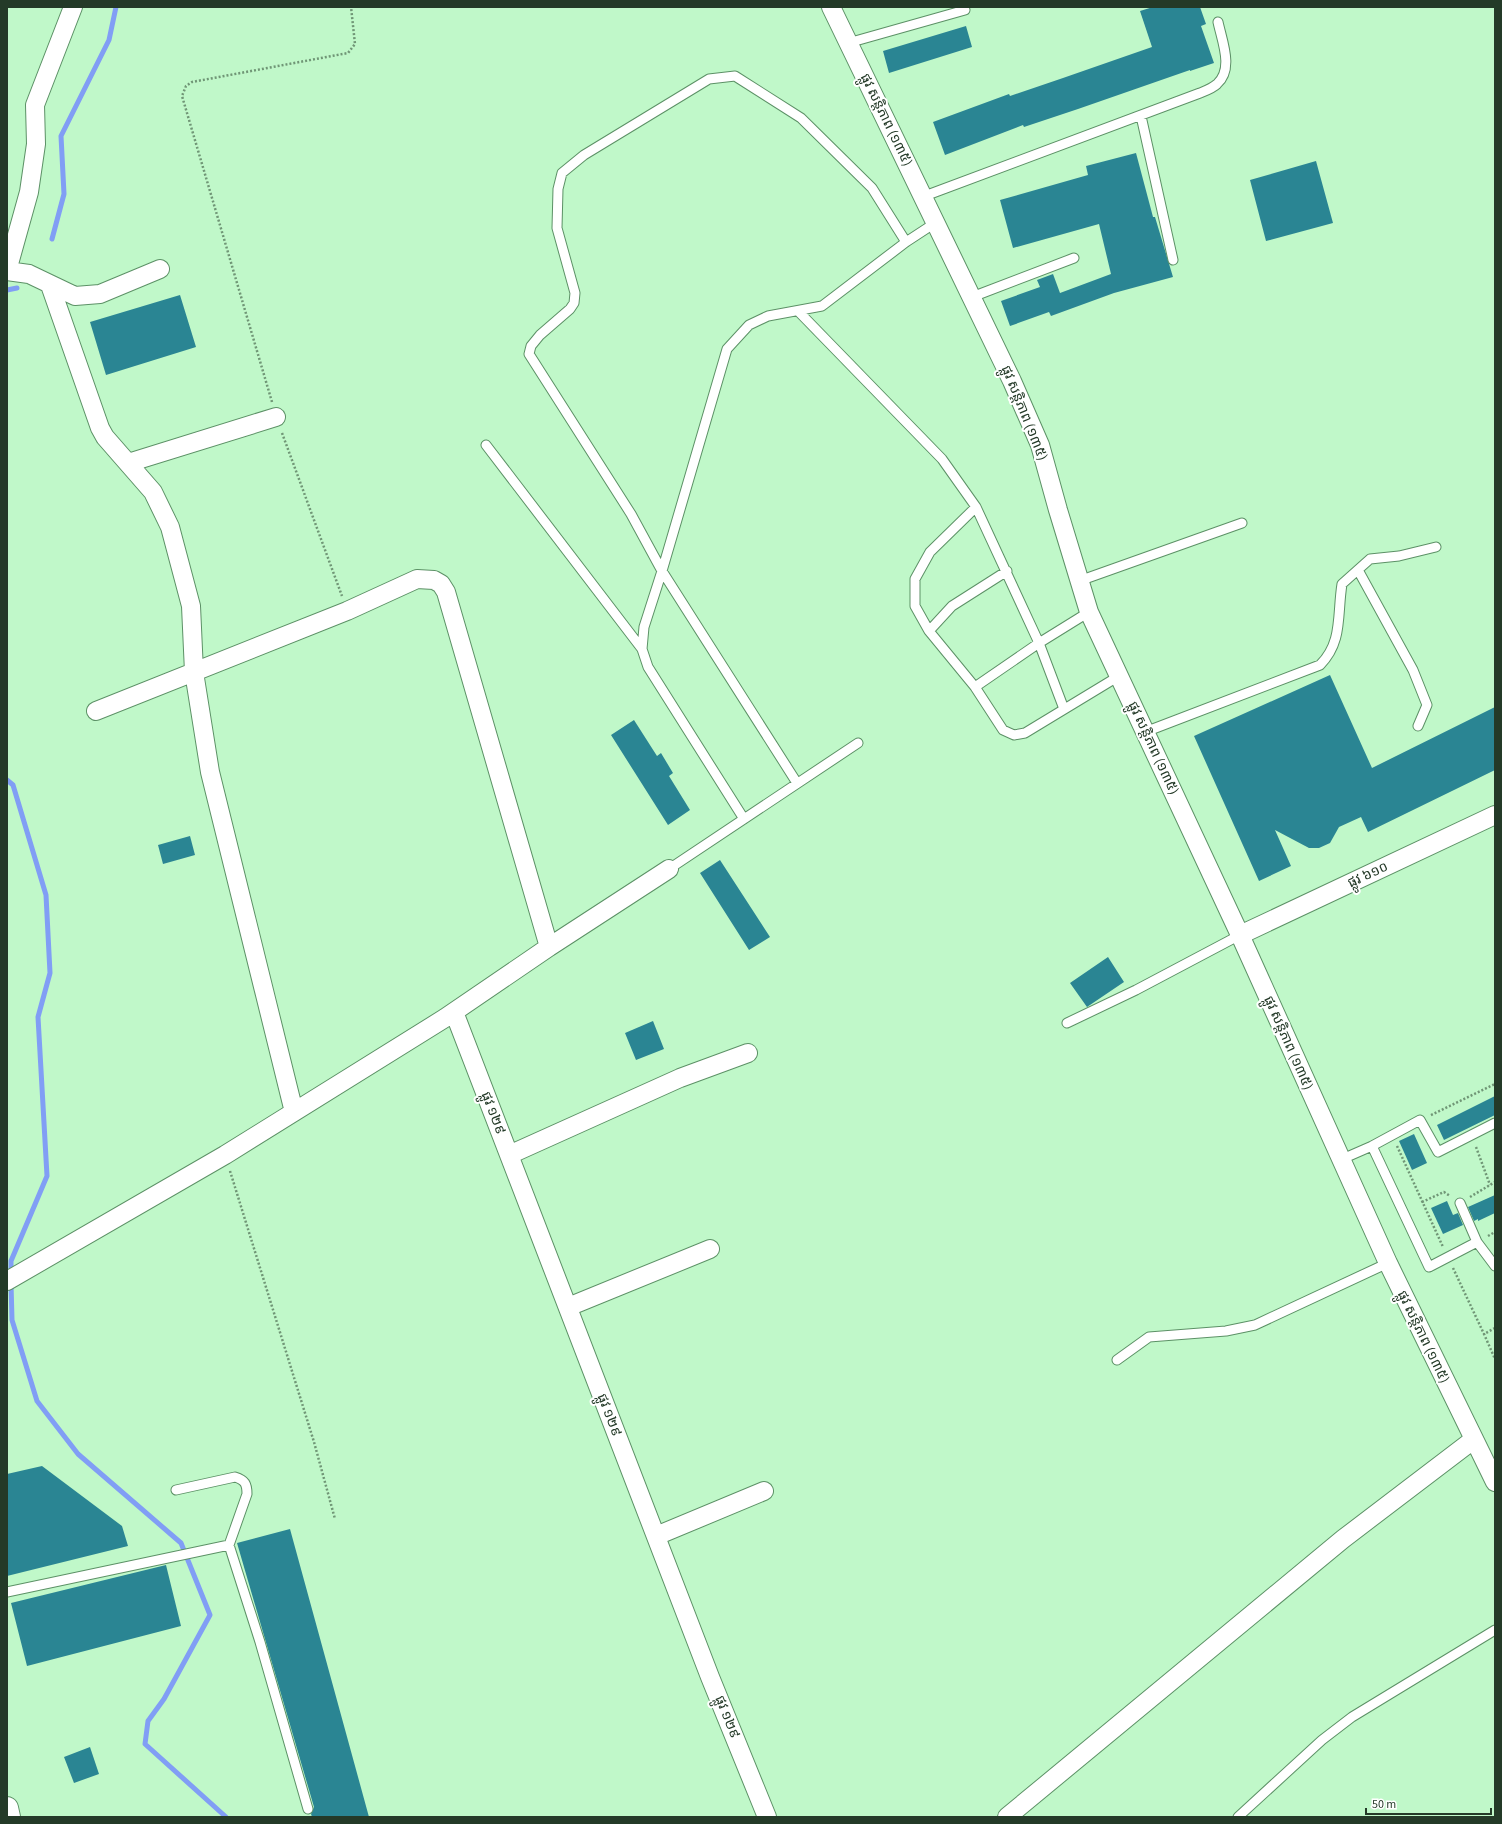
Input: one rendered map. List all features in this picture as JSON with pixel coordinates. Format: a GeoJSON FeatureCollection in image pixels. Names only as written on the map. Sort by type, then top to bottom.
{"type":"FeatureCollection","features":[{"type":"Feature","properties":{"kind":"main road"},"geometry":{"type":"LineString","coordinates":[[7,1808],[9,1817]]}},
{"type":"Feature","properties":{"kind":"street"},"geometry":{"type":"LineString","coordinates":[[73,7],[35,105],[36,144],[29,192],[7,271],[29,274],[75,296],[100,294],[160,269]]}},
{"type":"Feature","properties":{"kind":"street","name":"ផ្លូវ សន្តិភាព (១៣៥)"},"geometry":{"type":"LineString","coordinates":[[831,7],[1012,380],[1040,445],[1079,580],[1090,612],[1240,935],[1340,1160],[1473,1440],[1495,1482]]}},
{"type":"Feature","properties":{"kind":"street"},"geometry":{"type":"LineString","coordinates":[[50,285],[100,428],[105,437],[153,492],[170,528],[191,606],[194,672],[210,772],[294,1112]]}},
{"type":"Feature","properties":{"kind":"street"},"geometry":{"type":"LineString","coordinates":[[128,463],[276,417]]}},
{"type":"Feature","properties":{"kind":"street"},"geometry":{"type":"LineString","coordinates":[[96,711],[347,611],[417,579],[434,580],[441,584],[446,592],[549,947]]}},
{"type":"Feature","properties":{"kind":"street","name":"ផ្លូវ ៦១០"},"geometry":{"type":"LineString","coordinates":[[1240,935],[1495,815]]}},
{"type":"Feature","properties":{"kind":"street"},"geometry":{"type":"LineString","coordinates":[[7,1281],[225,1155],[454,1012],[549,947],[669,869]]}},
{"type":"Feature","properties":{"kind":"street","name":"ផ្លូវ ១២៩"},"geometry":{"type":"LineString","coordinates":[[454,1012],[710,1677],[767,1817]]}},
{"type":"Feature","properties":{"kind":"street"},"geometry":{"type":"LineString","coordinates":[[509,1154],[680,1078],[748,1053]]}},
{"type":"Feature","properties":{"kind":"street"},"geometry":{"type":"LineString","coordinates":[[568,1306],[710,1249]]}},
{"type":"Feature","properties":{"kind":"street"},"geometry":{"type":"LineString","coordinates":[[1007,1817],[1343,1539],[1473,1440]]}},
{"type":"Feature","properties":{"kind":"street"},"geometry":{"type":"LineString","coordinates":[[656,1536],[764,1491]]}},
{"type":"Feature","properties":{"kind":"lane"},"geometry":{"type":"LineString","coordinates":[[848,43],[965,10]]}},
{"type":"Feature","properties":{"kind":"lane"},"geometry":{"type":"LineString","coordinates":[[922,197],[1141,116],[1200,93],[1217,84],[1224,74],[1227,63],[1218,22]]}},
{"type":"Feature","properties":{"kind":"lane"},"geometry":{"type":"LineString","coordinates":[[797,782],[662,571],[631,514],[529,354],[531,346],[540,335],[570,309],[574,303],[575,293],[557,228],[558,189],[562,173],[584,155],[709,79],[735,76],[801,118],[872,188],[906,242]]}},
{"type":"Feature","properties":{"kind":"lane"},"geometry":{"type":"LineString","coordinates":[[1141,116],[1174,260]]}},
{"type":"Feature","properties":{"kind":"lane"},"geometry":{"type":"LineString","coordinates":[[642,649],[644,627],[662,571],[727,349],[749,325],[768,316],[799,312],[822,306],[906,242],[935,223]]}},
{"type":"Feature","properties":{"kind":"lane"},"geometry":{"type":"LineString","coordinates":[[972,297],[1074,258]]}},
{"type":"Feature","properties":{"kind":"lane"},"geometry":{"type":"LineString","coordinates":[[799,312],[942,459],[976,506],[1039,643],[1064,709]]}},
{"type":"Feature","properties":{"kind":"lane"},"geometry":{"type":"LineString","coordinates":[[486,445],[642,649],[648,667],[744,819]]}},
{"type":"Feature","properties":{"kind":"lane"},"geometry":{"type":"LineString","coordinates":[[976,506],[930,552],[915,579],[915,606],[929,632],[974,687],[1003,730],[1014,735],[1025,733],[1119,676]]}},
{"type":"Feature","properties":{"kind":"lane"},"geometry":{"type":"LineString","coordinates":[[1079,580],[1242,523]]}},
{"type":"Feature","properties":{"kind":"lane"},"geometry":{"type":"LineString","coordinates":[[1145,732],[1320,665],[1330,655],[1336,642],[1342,584],[1370,559],[1400,556],[1436,547]]}},
{"type":"Feature","properties":{"kind":"lane"},"geometry":{"type":"LineString","coordinates":[[1358,570],[1413,670],[1427,705],[1418,726]]}},
{"type":"Feature","properties":{"kind":"lane"},"geometry":{"type":"LineString","coordinates":[[929,632],[952,606],[1007,571]]}},
{"type":"Feature","properties":{"kind":"lane"},"geometry":{"type":"LineString","coordinates":[[974,687],[1039,643],[1090,612]]}},
{"type":"Feature","properties":{"kind":"lane"},"geometry":{"type":"LineString","coordinates":[[669,869],[797,782],[858,743]]}},
{"type":"Feature","properties":{"kind":"lane"},"geometry":{"type":"LineString","coordinates":[[1067,1023],[1095,1011],[1240,935]]}},
{"type":"Feature","properties":{"kind":"lane"},"geometry":{"type":"LineString","coordinates":[[1340,1160],[1372,1146],[1420,1120],[1438,1152],[1495,1123]]}},
{"type":"Feature","properties":{"kind":"lane"},"geometry":{"type":"LineString","coordinates":[[1372,1146],[1429,1267],[1477,1242]]}},
{"type":"Feature","properties":{"kind":"lane"},"geometry":{"type":"LineString","coordinates":[[1460,1203],[1477,1242],[1495,1266]]}},
{"type":"Feature","properties":{"kind":"lane"},"geometry":{"type":"LineString","coordinates":[[1117,1360],[1149,1337],[1226,1331],[1255,1325],[1388,1263]]}},
{"type":"Feature","properties":{"kind":"lane"},"geometry":{"type":"LineString","coordinates":[[176,1490],[235,1477],[243,1480],[247,1486],[248,1494],[229,1545],[260,1642],[308,1810]]}},
{"type":"Feature","properties":{"kind":"lane"},"geometry":{"type":"LineString","coordinates":[[7,1592],[229,1545]]}},
{"type":"Feature","properties":{"kind":"lane"},"geometry":{"type":"LineString","coordinates":[[1238,1817],[1322,1740],[1352,1718],[1495,1630]]}},
{"type":"Feature","properties":{"kind":"path"},"geometry":{"type":"LineString","coordinates":[[347,611],[276,417],[182,96],[186,86],[192,82],[348,53],[355,44],[351,7]]}},
{"type":"Feature","properties":{"kind":"path"},"geometry":{"type":"LineString","coordinates":[[1420,1120],[1495,1084]]}},
{"type":"Feature","properties":{"kind":"path"},"geometry":{"type":"LineString","coordinates":[[1392,1135],[1495,1359]]}},
{"type":"Feature","properties":{"kind":"path"},"geometry":{"type":"LineString","coordinates":[[1471,1135],[1490,1185]]}},
{"type":"Feature","properties":{"kind":"path"},"geometry":{"type":"LineString","coordinates":[[225,1155],[314,1442],[335,1519]]}},
{"type":"Feature","properties":{"kind":"path"},"geometry":{"type":"LineString","coordinates":[[1422,1202],[1444,1192],[1460,1203],[1495,1182]]}},
{"type":"Feature","properties":{"kind":"path"},"geometry":{"type":"LineString","coordinates":[[1484,1334],[1495,1328]]}},
{"type":"Feature","properties":{"kind":"building"},"geometry":{"type":"Polygon","coordinates":[[[1153,7],[1200,7],[1206,24],[1201,26],[1214,63],[1024,127],[1023,125],[945,155],[933,122],[1009,94],[1010,96],[1152,47],[1140,11],[1153,7]]]}},
{"type":"Feature","properties":{"kind":"building"},"geometry":{"type":"Polygon","coordinates":[[[966,26],[972,47],[889,73],[883,51],[966,26]]]}},
{"type":"Feature","properties":{"kind":"building"},"geometry":{"type":"Polygon","coordinates":[[[1136,153],[1153,217],[1155,217],[1173,277],[1114,293],[1051,316],[1049,312],[1010,326],[1001,301],[1040,287],[1037,280],[1053,274],[1060,293],[1111,274],[1099,224],[1013,248],[1000,200],[1088,175],[1086,166],[1136,153]]]}},
{"type":"Feature","properties":{"kind":"building"},"geometry":{"type":"Polygon","coordinates":[[[1316,161],[1333,223],[1266,241],[1250,180],[1316,161]]]}},
{"type":"Feature","properties":{"kind":"building"},"geometry":{"type":"Polygon","coordinates":[[[180,295],[196,347],[106,375],[90,322],[180,295]]]}},
{"type":"Feature","properties":{"kind":"building"},"geometry":{"type":"Polygon","coordinates":[[[1330,675],[1372,768],[1495,707],[1495,770],[1368,832],[1361,817],[1339,827],[1330,843],[1319,848],[1309,848],[1275,830],[1291,866],[1259,881],[1194,736],[1330,675]]]}},
{"type":"Feature","properties":{"kind":"building"},"geometry":{"type":"Polygon","coordinates":[[[634,720],[657,756],[661,753],[673,773],[669,776],[690,810],[668,825],[611,735],[634,720]]]}},
{"type":"Feature","properties":{"kind":"building"},"geometry":{"type":"Polygon","coordinates":[[[190,836],[195,855],[163,864],[158,845],[190,836]]]}},
{"type":"Feature","properties":{"kind":"building"},"geometry":{"type":"Polygon","coordinates":[[[720,860],[770,937],[749,950],[700,873],[720,860]]]}},
{"type":"Feature","properties":{"kind":"building"},"geometry":{"type":"Polygon","coordinates":[[[1108,957],[1124,982],[1087,1007],[1070,983],[1108,957]]]}},
{"type":"Feature","properties":{"kind":"building"},"geometry":{"type":"Polygon","coordinates":[[[653,1021],[664,1049],[636,1060],[625,1033],[653,1021]]]}},
{"type":"Feature","properties":{"kind":"building"},"geometry":{"type":"Polygon","coordinates":[[[1495,1096],[1495,1115],[1444,1140],[1437,1125],[1495,1096]]]}},
{"type":"Feature","properties":{"kind":"building"},"geometry":{"type":"Polygon","coordinates":[[[1414,1134],[1427,1163],[1412,1170],[1399,1141],[1414,1134]]]}},
{"type":"Feature","properties":{"kind":"building"},"geometry":{"type":"Polygon","coordinates":[[[1495,1195],[1495,1213],[1478,1221],[1478,1219],[1474,1221],[1468,1207],[1495,1195]]]}},
{"type":"Feature","properties":{"kind":"building"},"geometry":{"type":"Polygon","coordinates":[[[1447,1201],[1453,1215],[1458,1213],[1463,1225],[1443,1234],[1431,1208],[1447,1201]]]}},
{"type":"Feature","properties":{"kind":"building"},"geometry":{"type":"Polygon","coordinates":[[[42,1466],[122,1526],[128,1546],[7,1576],[7,1474],[42,1466]]]}},
{"type":"Feature","properties":{"kind":"building"},"geometry":{"type":"Polygon","coordinates":[[[290,1529],[369,1817],[312,1817],[311,1814],[314,1807],[237,1543],[290,1529]]]}},
{"type":"Feature","properties":{"kind":"building"},"geometry":{"type":"Polygon","coordinates":[[[166,1565],[181,1626],[27,1666],[11,1603],[166,1565]]]}},
{"type":"Feature","properties":{"kind":"building"},"geometry":{"type":"Polygon","coordinates":[[[90,1747],[99,1774],[74,1783],[64,1757],[90,1747]]]}},
{"type":"Feature","properties":{"kind":"waterway"},"geometry":{"type":"LineString","coordinates":[[52,239],[64,194],[61,136],[109,40],[116,7]]}},
{"type":"Feature","properties":{"kind":"waterway"},"geometry":{"type":"LineString","coordinates":[[7,290],[17,288]]}},
{"type":"Feature","properties":{"kind":"waterway"},"geometry":{"type":"LineString","coordinates":[[7,780],[13,785],[46,895],[50,973],[38,1017],[47,1176],[11,1261],[11,1275]]}},
{"type":"Feature","properties":{"kind":"waterway"},"geometry":{"type":"LineString","coordinates":[[11,1283],[12,1320],[37,1401],[78,1454],[181,1543],[210,1615],[164,1699],[148,1721],[145,1744],[226,1817]]}}]}
